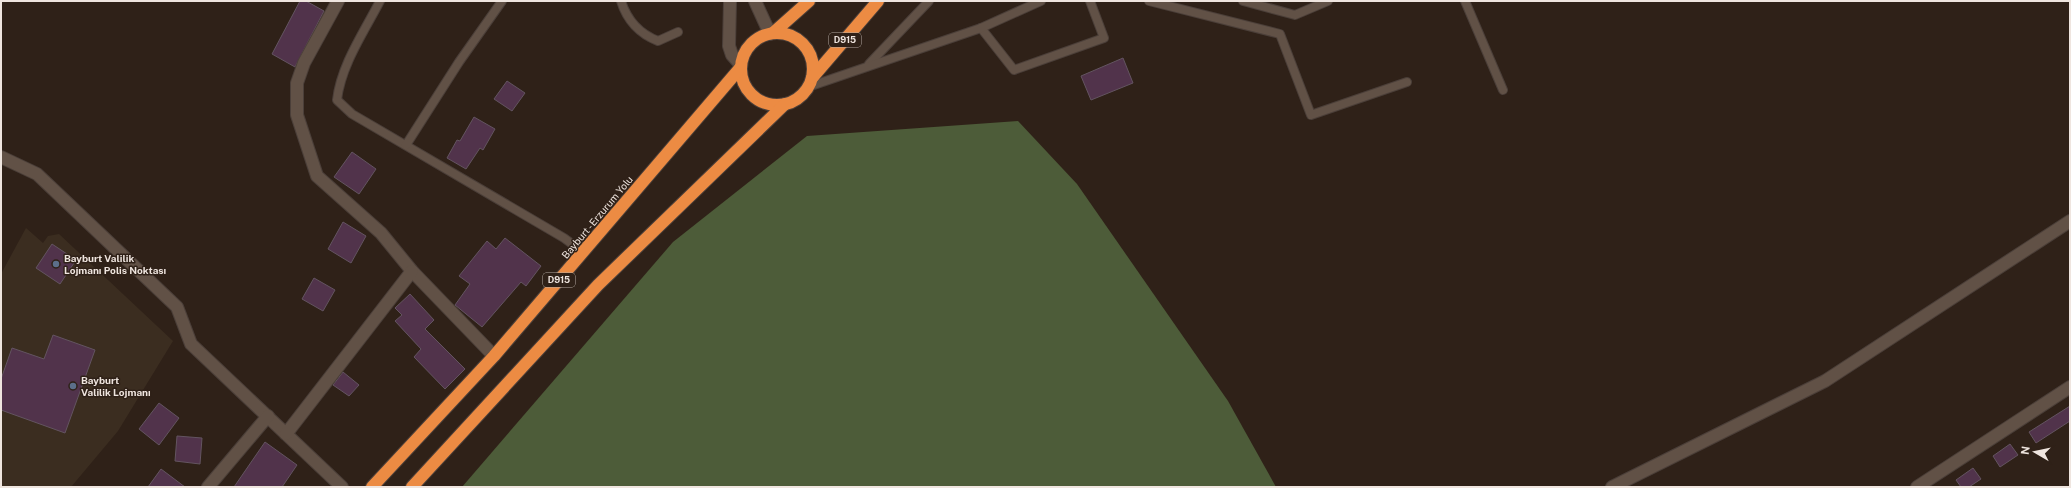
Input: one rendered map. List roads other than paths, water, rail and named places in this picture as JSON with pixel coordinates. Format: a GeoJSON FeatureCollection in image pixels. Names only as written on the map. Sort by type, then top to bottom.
{"type":"FeatureCollection","features":[{"type":"Feature","properties":{"kind":"highway","name":"Bayburt - Erzurum Yolu"},"geometry":{"type":"LineString","coordinates":[[372,487],[494,356],[741,66],[748,48],[754,41],[772,34],[809,1]]}},
{"type":"Feature","properties":{"kind":"highway","name":"D915"},"geometry":{"type":"LineString","coordinates":[[810,83],[878,1]]}},
{"type":"Feature","properties":{"kind":"highway"},"geometry":{"type":"LineString","coordinates":[[412,487],[598,284],[786,104],[802,95],[810,83],[813,69],[811,59],[804,46],[792,37],[772,34]]}},
{"type":"Feature","properties":{"kind":"highway"},"geometry":{"type":"LineString","coordinates":[[741,66],[745,86],[758,100],[776,105],[786,104]]}},
{"type":"Feature","properties":{"kind":"street"},"geometry":{"type":"LineString","coordinates":[[338,1],[304,62],[297,83],[297,115],[317,176],[381,233],[412,271],[494,356]]}},
{"type":"Feature","properties":{"kind":"street"},"geometry":{"type":"LineString","coordinates":[[730,1],[729,46],[732,55],[741,66]]}},
{"type":"Feature","properties":{"kind":"street"},"geometry":{"type":"LineString","coordinates":[[754,1],[772,34]]}},
{"type":"Feature","properties":{"kind":"street"},"geometry":{"type":"LineString","coordinates":[[1,157],[37,174],[177,307],[191,344],[342,487]]}},
{"type":"Feature","properties":{"kind":"street"},"geometry":{"type":"LineString","coordinates":[[1612,487],[1825,381],[2070,221]]}},
{"type":"Feature","properties":{"kind":"street"},"geometry":{"type":"LineString","coordinates":[[286,434],[412,271]]}},
{"type":"Feature","properties":{"kind":"street"},"geometry":{"type":"LineString","coordinates":[[1917,487],[2070,387]]}},
{"type":"Feature","properties":{"kind":"street"},"geometry":{"type":"LineString","coordinates":[[208,487],[268,416]]}},
{"type":"Feature","properties":{"kind":"lane"},"geometry":{"type":"LineString","coordinates":[[380,1],[344,72],[338,86],[336,100],[352,114],[564,238],[583,252]]}},
{"type":"Feature","properties":{"kind":"lane"},"geometry":{"type":"LineString","coordinates":[[406,145],[459,62],[502,1]]}},
{"type":"Feature","properties":{"kind":"lane"},"geometry":{"type":"LineString","coordinates":[[621,1],[625,12],[646,36],[658,41],[678,32]]}},
{"type":"Feature","properties":{"kind":"lane"},"geometry":{"type":"LineString","coordinates":[[867,66],[929,1]]}},
{"type":"Feature","properties":{"kind":"lane"},"geometry":{"type":"LineString","coordinates":[[810,83],[867,66],[981,28],[1041,1]]}},
{"type":"Feature","properties":{"kind":"lane"},"geometry":{"type":"LineString","coordinates":[[981,28],[1014,70],[1104,38],[1090,1]]}},
{"type":"Feature","properties":{"kind":"lane"},"geometry":{"type":"LineString","coordinates":[[1149,1],[1280,34],[1311,115],[1407,82]]}},
{"type":"Feature","properties":{"kind":"lane"},"geometry":{"type":"LineString","coordinates":[[1243,1],[1295,15],[1328,1]]}},
{"type":"Feature","properties":{"kind":"lane"},"geometry":{"type":"LineString","coordinates":[[1465,1],[1503,90]]}},
{"type":"Feature","properties":{"kind":"place","name":"Bayburt Valilik Lojmanı Polis Noktası"},"geometry":{"type":"Point","coordinates":[56,264]}},
{"type":"Feature","properties":{"kind":"place","name":"Bayburt Valilik Lojmanı"},"geometry":{"type":"Point","coordinates":[73,386]}}]}
